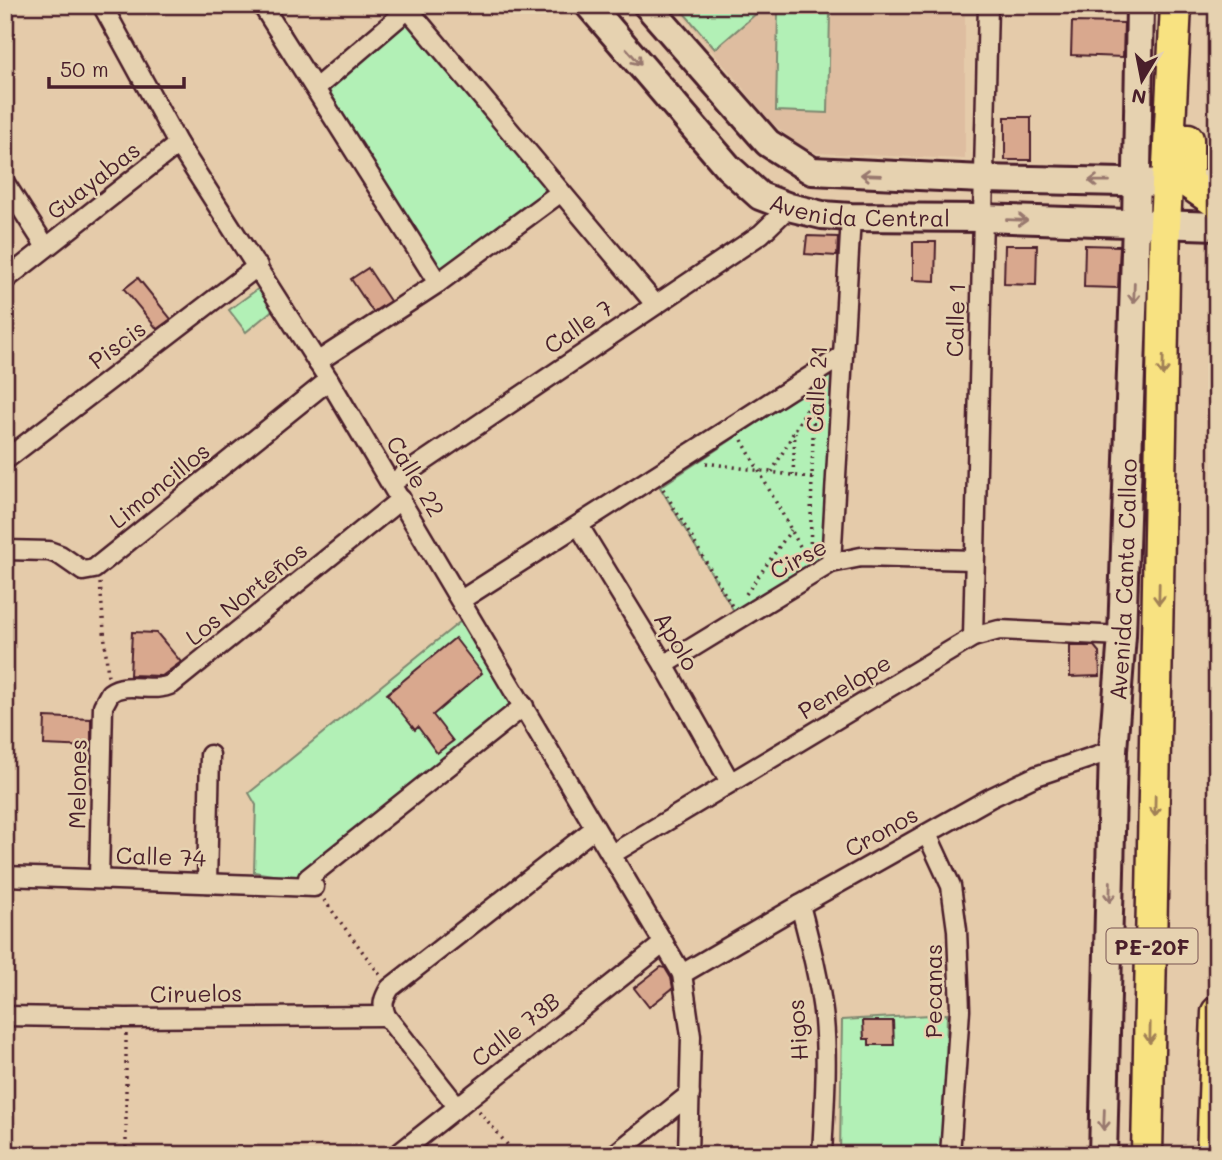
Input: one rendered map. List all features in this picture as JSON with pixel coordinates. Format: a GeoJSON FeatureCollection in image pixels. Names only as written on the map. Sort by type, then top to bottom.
{"type":"FeatureCollection","features":[{"type":"Feature","properties":{"kind":"main road","name":"Avenida Central"},"geometry":{"type":"LineString","coordinates":[[589,5],[729,167],[760,196],[789,207],[821,215],[851,217],[982,218],[1217,226]]}},
{"type":"Feature","properties":{"kind":"main road","name":"Avenida Central"},"geometry":{"type":"LineString","coordinates":[[647,5],[768,143],[812,171],[983,179],[1191,183]]}},
{"type":"Feature","properties":{"kind":"main road","name":"Avenida Canta Callao"},"geometry":{"type":"LineString","coordinates":[[1140,5],[1137,182],[1151,225],[1147,1155]]}},
{"type":"Feature","properties":{"kind":"main road","name":"Avenida Canta Callao"},"geometry":{"type":"LineString","coordinates":[[1103,1155],[1114,750],[1151,225],[1191,183],[1176,17]]}},
{"type":"Feature","properties":{"kind":"main road"},"geometry":{"type":"LineString","coordinates":[[1191,183],[1217,203]]}},
{"type":"Feature","properties":{"kind":"main road"},"geometry":{"type":"LineString","coordinates":[[1212,1155],[1217,1012]]}},
{"type":"Feature","properties":{"kind":"street","name":"Calle 22"},"geometry":{"type":"LineString","coordinates":[[102,5],[178,144],[258,266],[392,483],[682,974]]}},
{"type":"Feature","properties":{"kind":"street"},"geometry":{"type":"LineString","coordinates":[[262,5],[438,283]]}},
{"type":"Feature","properties":{"kind":"street","name":"Calle 1"},"geometry":{"type":"LineString","coordinates":[[973,637],[988,5]]}},
{"type":"Feature","properties":{"kind":"street"},"geometry":{"type":"LineString","coordinates":[[316,88],[411,7],[655,303]]}},
{"type":"Feature","properties":{"kind":"street","name":"Guayabas"},"geometry":{"type":"LineString","coordinates":[[5,280],[178,144]]}},
{"type":"Feature","properties":{"kind":"street"},"geometry":{"type":"LineString","coordinates":[[5,183],[46,247]]}},
{"type":"Feature","properties":{"kind":"street"},"geometry":{"type":"LineString","coordinates":[[317,362],[438,283],[561,192]]}},
{"type":"Feature","properties":{"kind":"street","name":"Calle 7"},"geometry":{"type":"LineString","coordinates":[[392,483],[761,234],[789,207]]}},
{"type":"Feature","properties":{"kind":"street","name":"Calle 21"},"geometry":{"type":"LineString","coordinates":[[831,563],[851,217]]}},
{"type":"Feature","properties":{"kind":"street","name":"Piscis"},"geometry":{"type":"LineString","coordinates":[[5,460],[258,266]]}},
{"type":"Feature","properties":{"kind":"street"},"geometry":{"type":"LineString","coordinates":[[461,600],[842,356]]}},
{"type":"Feature","properties":{"kind":"street","name":"Limoncillos"},"geometry":{"type":"LineString","coordinates":[[99,565],[329,380]]}},
{"type":"Feature","properties":{"kind":"street","name":"Los Norteños"},"geometry":{"type":"LineString","coordinates":[[110,693],[123,687],[158,689],[172,684],[401,499]]}},
{"type":"Feature","properties":{"kind":"street","name":"Apolo"},"geometry":{"type":"LineString","coordinates":[[579,526],[664,665],[730,782]]}},
{"type":"Feature","properties":{"kind":"street"},"geometry":{"type":"LineString","coordinates":[[5,550],[49,551],[60,555],[83,571],[99,565]]}},
{"type":"Feature","properties":{"kind":"street","name":"Cirse"},"geometry":{"type":"LineString","coordinates":[[664,665],[831,563],[861,557],[973,560]]}},
{"type":"Feature","properties":{"kind":"street","name":"Penelope"},"geometry":{"type":"LineString","coordinates":[[612,854],[973,637],[999,630],[1122,636]]}},
{"type":"Feature","properties":{"kind":"street","name":"Melones"},"geometry":{"type":"LineString","coordinates":[[99,878],[103,706],[110,693]]}},
{"type":"Feature","properties":{"kind":"street"},"geometry":{"type":"LineString","coordinates":[[311,883],[524,706]]}},
{"type":"Feature","properties":{"kind":"street","name":"Cronos"},"geometry":{"type":"LineString","coordinates":[[682,974],[800,905],[1036,776],[1114,750]]}},
{"type":"Feature","properties":{"kind":"street"},"geometry":{"type":"LineString","coordinates":[[207,883],[209,755]]}},
{"type":"Feature","properties":{"kind":"street"},"geometry":{"type":"LineString","coordinates":[[462,1102],[386,1016],[383,1000],[390,988],[595,828]]}},
{"type":"Feature","properties":{"kind":"street","name":"Pecanas"},"geometry":{"type":"LineString","coordinates":[[927,834],[951,886],[957,930],[960,1010],[950,1155]]}},
{"type":"Feature","properties":{"kind":"street","name":"Calle 74"},"geometry":{"type":"LineString","coordinates":[[5,876],[207,883],[311,883]]}},
{"type":"Feature","properties":{"kind":"street","name":"Higos"},"geometry":{"type":"LineString","coordinates":[[800,905],[817,968],[824,1021],[822,1155]]}},
{"type":"Feature","properties":{"kind":"street","name":"Calle 73B"},"geometry":{"type":"LineString","coordinates":[[397,1155],[664,943]]}},
{"type":"Feature","properties":{"kind":"street"},"geometry":{"type":"LineString","coordinates":[[682,974],[691,1036],[688,1155]]}},
{"type":"Feature","properties":{"kind":"street","name":"Ciruelos"},"geometry":{"type":"LineString","coordinates":[[5,1016],[386,1016]]}},
{"type":"Feature","properties":{"kind":"street"},"geometry":{"type":"LineString","coordinates":[[614,1155],[690,1094]]}},
{"type":"Feature","properties":{"kind":"path"},"geometry":{"type":"LineString","coordinates":[[741,438],[809,564],[814,395],[772,472]]}},
{"type":"Feature","properties":{"kind":"path"},"geometry":{"type":"LineString","coordinates":[[793,475],[796,428]]}},
{"type":"Feature","properties":{"kind":"path"},"geometry":{"type":"LineString","coordinates":[[701,462],[812,478]]}},
{"type":"Feature","properties":{"kind":"path"},"geometry":{"type":"LineString","coordinates":[[662,487],[735,610]]}},
{"type":"Feature","properties":{"kind":"path"},"geometry":{"type":"LineString","coordinates":[[743,599],[791,530]]}},
{"type":"Feature","properties":{"kind":"path"},"geometry":{"type":"LineString","coordinates":[[99,565],[110,693]]}},
{"type":"Feature","properties":{"kind":"path"},"geometry":{"type":"LineString","coordinates":[[311,883],[390,988]]}},
{"type":"Feature","properties":{"kind":"path"},"geometry":{"type":"LineString","coordinates":[[126,1018],[127,1155]]}},
{"type":"Feature","properties":{"kind":"path"},"geometry":{"type":"LineString","coordinates":[[462,1102],[516,1155]]}},
{"type":"Feature","properties":{"kind":"shaded area"},"geometry":{"type":"Polygon","coordinates":[[[674,5],[965,5],[965,159],[816,153],[797,144],[771,122],[674,5]]]}},
{"type":"Feature","properties":{"kind":"green space"},"geometry":{"type":"Polygon","coordinates":[[[677,5],[753,5],[758,12],[715,49],[677,5]]]}},
{"type":"Feature","properties":{"kind":"green space"},"geometry":{"type":"Polygon","coordinates":[[[778,10],[830,11],[828,113],[776,111],[778,10]]]}},
{"type":"Feature","properties":{"kind":"green space"},"geometry":{"type":"Polygon","coordinates":[[[409,19],[549,190],[439,270],[328,89],[409,19]]]}},
{"type":"Feature","properties":{"kind":"green space"},"geometry":{"type":"Polygon","coordinates":[[[259,288],[275,308],[246,332],[229,310],[259,288]]]}},
{"type":"Feature","properties":{"kind":"green space"},"geometry":{"type":"Polygon","coordinates":[[[831,374],[824,560],[735,613],[660,487],[831,374]]]}},
{"type":"Feature","properties":{"kind":"green space"},"geometry":{"type":"Polygon","coordinates":[[[461,621],[517,714],[308,881],[254,872],[256,805],[249,793],[461,621]]]}},
{"type":"Feature","properties":{"kind":"green space"},"geometry":{"type":"Polygon","coordinates":[[[947,1014],[944,1155],[840,1155],[842,1020],[947,1014]]]}},
{"type":"Feature","properties":{"kind":"building"},"geometry":{"type":"Polygon","coordinates":[[[1072,22],[1124,23],[1123,57],[1071,55],[1072,22]]]}},
{"type":"Feature","properties":{"kind":"building"},"geometry":{"type":"Polygon","coordinates":[[[1005,117],[1031,117],[1031,160],[1005,160],[1005,117]]]}},
{"type":"Feature","properties":{"kind":"building"},"geometry":{"type":"Polygon","coordinates":[[[807,236],[838,237],[837,256],[805,254],[807,236]]]}},
{"type":"Feature","properties":{"kind":"building"},"geometry":{"type":"Polygon","coordinates":[[[913,242],[936,242],[935,281],[913,280],[913,242]]]}},
{"type":"Feature","properties":{"kind":"building"},"geometry":{"type":"Polygon","coordinates":[[[1005,245],[1037,245],[1036,285],[1004,284],[1005,245]]]}},
{"type":"Feature","properties":{"kind":"building"},"geometry":{"type":"Polygon","coordinates":[[[1085,245],[1120,246],[1118,288],[1084,287],[1085,245]]]}},
{"type":"Feature","properties":{"kind":"building"},"geometry":{"type":"Polygon","coordinates":[[[368,268],[390,301],[373,312],[351,279],[368,268]]]}},
{"type":"Feature","properties":{"kind":"building"},"geometry":{"type":"Polygon","coordinates":[[[138,278],[171,319],[157,329],[124,289],[138,278]]]}},
{"type":"Feature","properties":{"kind":"building"},"geometry":{"type":"Polygon","coordinates":[[[132,632],[157,633],[181,662],[162,676],[130,675],[132,632]]]}},
{"type":"Feature","properties":{"kind":"building"},"geometry":{"type":"Polygon","coordinates":[[[455,638],[482,673],[433,715],[453,741],[437,753],[418,727],[415,730],[387,694],[455,638]]]}},
{"type":"Feature","properties":{"kind":"building"},"geometry":{"type":"Polygon","coordinates":[[[1070,646],[1094,646],[1099,652],[1100,676],[1070,677],[1070,646]]]}},
{"type":"Feature","properties":{"kind":"building"},"geometry":{"type":"Polygon","coordinates":[[[45,717],[91,719],[91,747],[44,745],[45,717]]]}},
{"type":"Feature","properties":{"kind":"building"},"geometry":{"type":"Polygon","coordinates":[[[661,967],[665,968],[671,978],[673,988],[649,1007],[634,988],[661,967]]]}},
{"type":"Feature","properties":{"kind":"building"},"geometry":{"type":"Polygon","coordinates":[[[863,1021],[893,1021],[894,1045],[869,1045],[869,1039],[864,1039],[863,1021]]]}}]}
